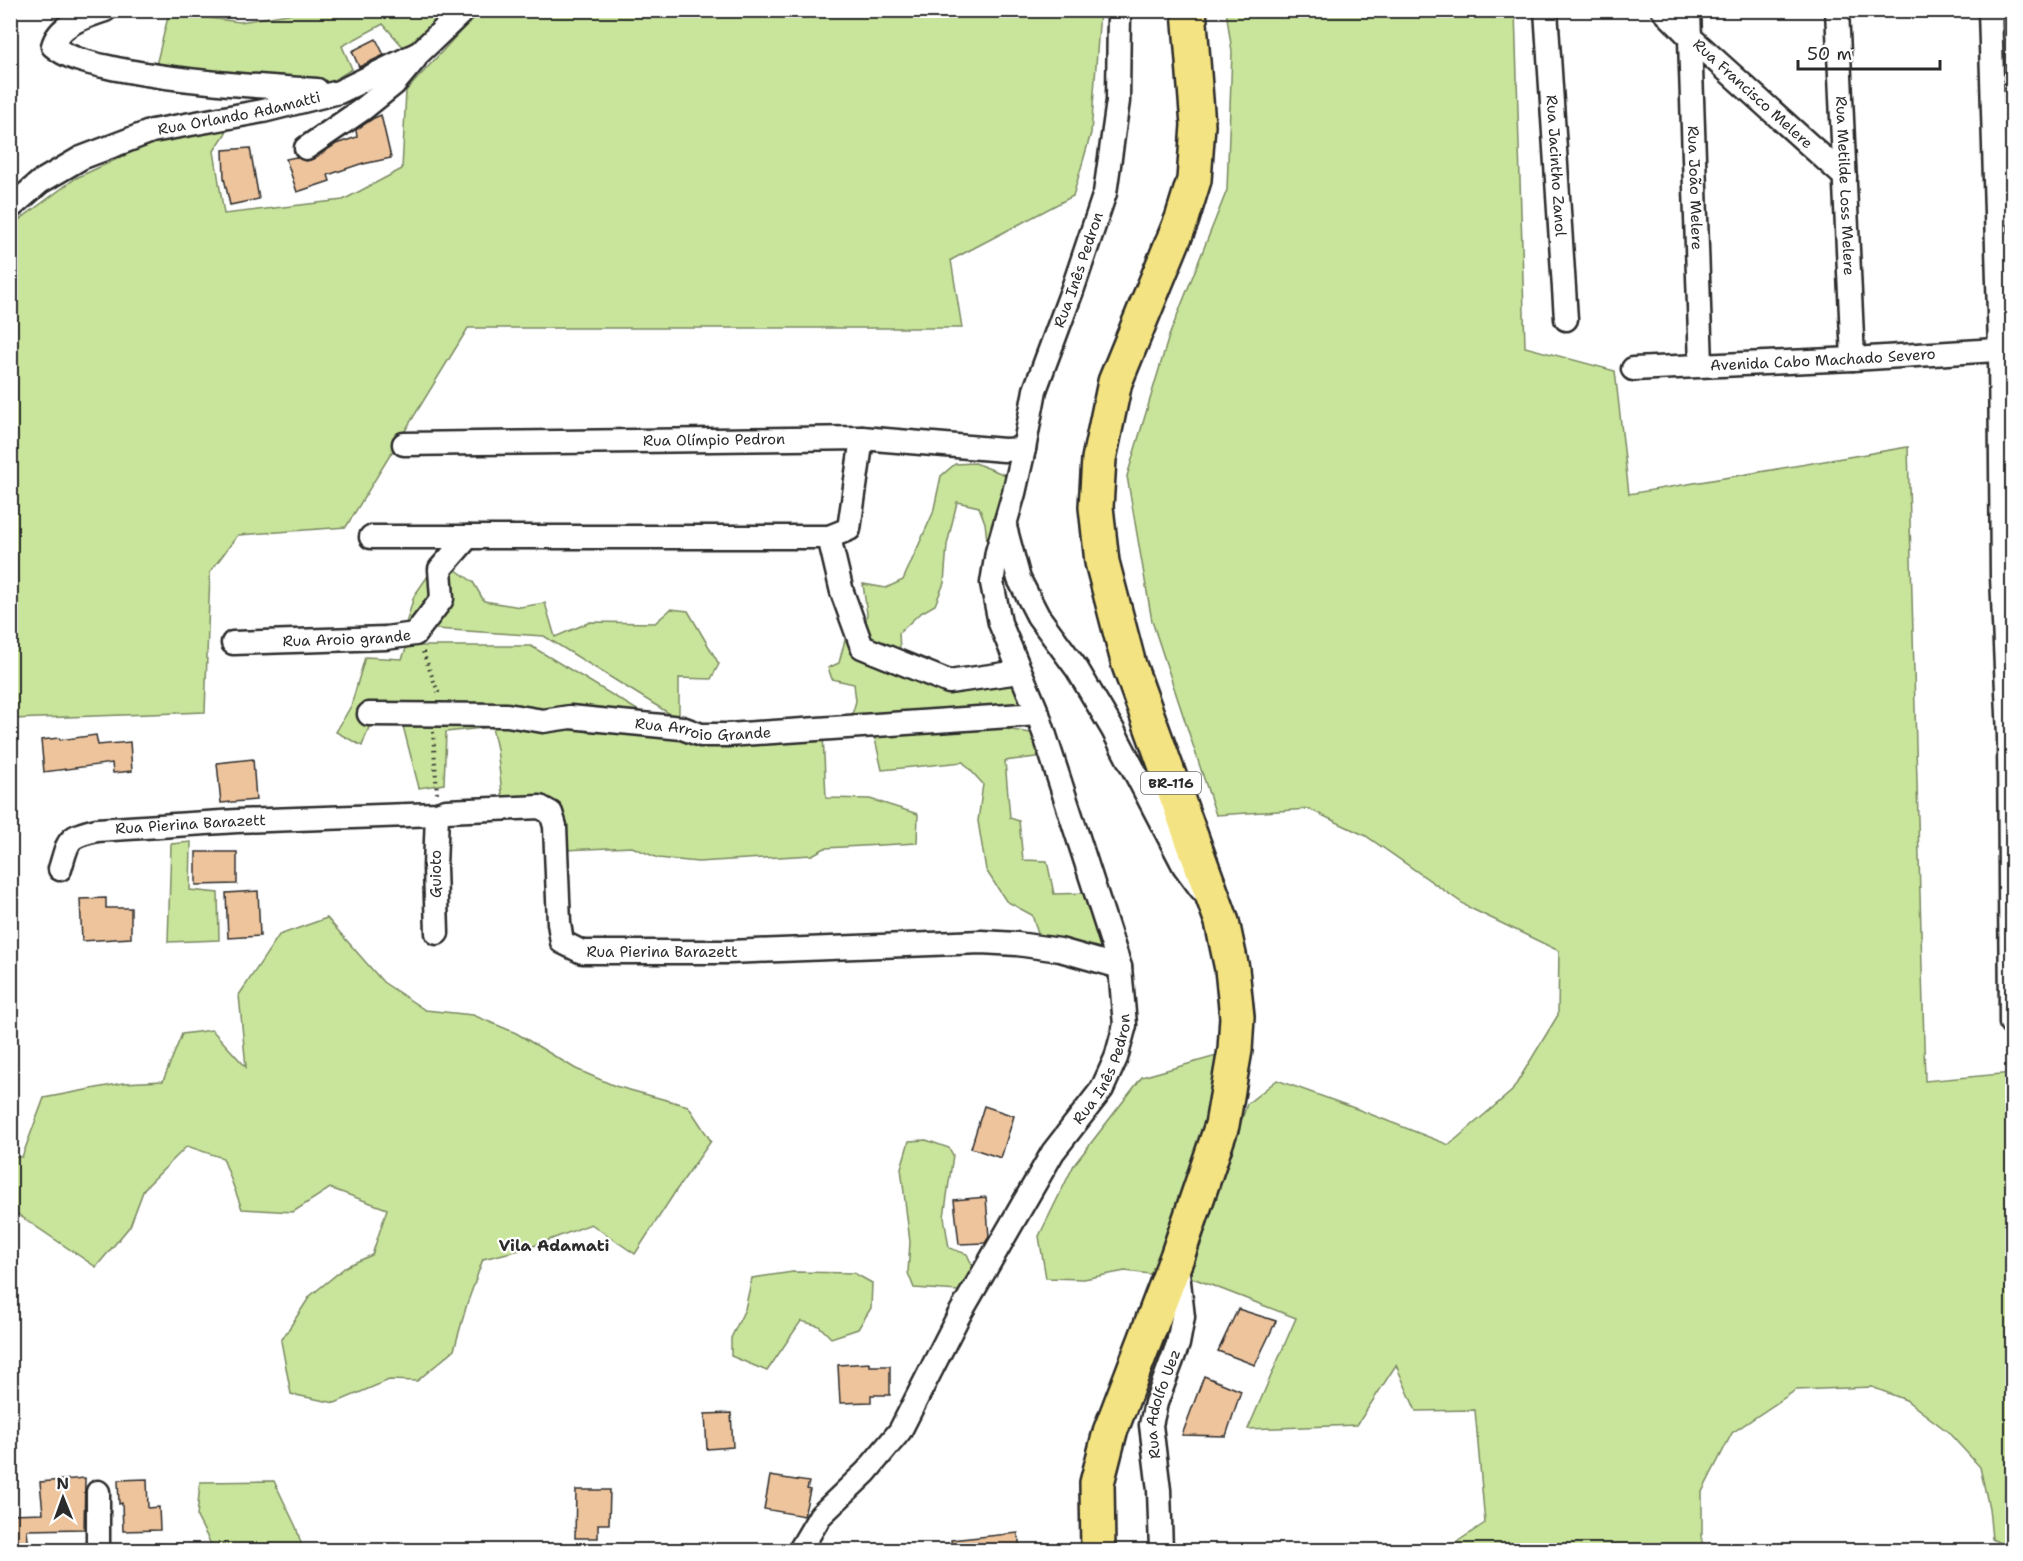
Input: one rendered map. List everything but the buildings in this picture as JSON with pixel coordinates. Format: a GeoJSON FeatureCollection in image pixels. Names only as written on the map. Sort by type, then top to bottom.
{"type":"FeatureCollection","features":[{"type":"Feature","properties":{"kind":"main road","name":"BR-116"},"geometry":{"type":"LineString","coordinates":[[1098,1551],[1097,1483],[1107,1442],[1177,1257],[1222,1125],[1235,1050],[1237,1017],[1232,969],[1222,922],[1128,665],[1102,562],[1096,507],[1099,459],[1115,382],[1182,219],[1194,180],[1198,125],[1189,10]]}},
{"type":"Feature","properties":{"kind":"street"},"geometry":{"type":"LineString","coordinates":[[105,10],[62,28],[55,37],[53,46],[61,53],[100,65],[149,75],[235,85],[339,92]]}},
{"type":"Feature","properties":{"kind":"street","name":"Rua Orlando Adamatti"},"geometry":{"type":"LineString","coordinates":[[10,208],[40,182],[81,158],[152,131],[263,111],[339,92],[419,53],[464,10]]}},
{"type":"Feature","properties":{"kind":"street","name":"Rua Inês Pedron"},"geometry":{"type":"LineString","coordinates":[[801,1551],[820,1516],[866,1472],[900,1431],[958,1317],[1053,1152],[1102,1089],[1116,1058],[1125,1025],[1120,967],[1038,714],[1000,623],[992,583],[1024,449],[1035,390],[1105,193],[1118,101],[1119,10]]}},
{"type":"Feature","properties":{"kind":"street","name":"Rua Jacintho Zanol"},"geometry":{"type":"LineString","coordinates":[[1546,10],[1566,320]]}},
{"type":"Feature","properties":{"kind":"street","name":"Rua Francisco Melere"},"geometry":{"type":"LineString","coordinates":[[1663,10],[1845,177]]}},
{"type":"Feature","properties":{"kind":"street","name":"Rua João Melere"},"geometry":{"type":"LineString","coordinates":[[1689,10],[1701,366]]}},
{"type":"Feature","properties":{"kind":"street","name":"Rua Metilde Loss Melere"},"geometry":{"type":"LineString","coordinates":[[1837,10],[1853,359]]}},
{"type":"Feature","properties":{"kind":"street"},"geometry":{"type":"LineString","coordinates":[[1990,10],[2006,349],[2002,576],[2009,640],[2011,737],[2011,1023]]}},
{"type":"Feature","properties":{"kind":"street"},"geometry":{"type":"LineString","coordinates":[[306,148],[363,109],[394,84],[419,53]]}},
{"type":"Feature","properties":{"kind":"street","name":"Avenida Cabo Machado Severo"},"geometry":{"type":"LineString","coordinates":[[1633,369],[2006,349]]}},
{"type":"Feature","properties":{"kind":"street"},"geometry":{"type":"LineString","coordinates":[[371,537],[829,537],[849,529],[862,438]]}},
{"type":"Feature","properties":{"kind":"street","name":"Rua Olímpio Pedron"},"geometry":{"type":"LineString","coordinates":[[404,444],[862,438],[1004,450],[1024,449]]}},
{"type":"Feature","properties":{"kind":"street"},"geometry":{"type":"LineString","coordinates":[[1004,526],[1019,579],[1038,616],[1077,669],[1113,730],[1185,866],[1217,909]]}},
{"type":"Feature","properties":{"kind":"street","name":"Rua Aroio grande"},"geometry":{"type":"LineString","coordinates":[[234,643],[386,638],[415,634],[442,598],[440,568],[468,537]]}},
{"type":"Feature","properties":{"kind":"street"},"geometry":{"type":"LineString","coordinates":[[829,537],[842,592],[862,647],[950,682],[1019,672]]}},
{"type":"Feature","properties":{"kind":"street","name":"Rua Arroio Grande"},"geometry":{"type":"LineString","coordinates":[[369,714],[507,715],[543,721],[570,717],[682,728],[701,735],[728,735],[1038,714]]}},
{"type":"Feature","properties":{"kind":"street","name":"Rua Pierina Barazett"},"geometry":{"type":"LineString","coordinates":[[60,869],[67,845],[76,834],[97,830],[540,807],[550,813],[555,826],[559,923],[562,942],[582,952],[729,952],[981,942],[1060,950],[1120,967]]}},
{"type":"Feature","properties":{"kind":"street","name":"Guioto"},"geometry":{"type":"LineString","coordinates":[[437,814],[435,867],[437,933]]}},
{"type":"Feature","properties":{"kind":"street","name":"Rua Adolfo Uez"},"geometry":{"type":"LineString","coordinates":[[1161,1551],[1159,1490],[1151,1425],[1156,1403],[1178,1344],[1183,1317],[1177,1257]]}},
{"type":"Feature","properties":{"kind":"street"},"geometry":{"type":"LineString","coordinates":[[98,1492],[98,1551]]}},
{"type":"Feature","properties":{"kind":"green space"},"geometry":{"type":"Polygon","coordinates":[[[1226,10],[1515,11],[1525,347],[1615,371],[1629,494],[1908,447],[1925,1081],[2012,1073],[2012,1550],[1992,1539],[1989,1508],[1980,1467],[1947,1431],[1906,1400],[1872,1387],[1796,1390],[1732,1433],[1702,1492],[1702,1544],[1712,1550],[1445,1550],[1485,1523],[1475,1410],[1416,1411],[1396,1365],[1357,1425],[1248,1429],[1296,1318],[1190,1277],[1247,1104],[1277,1080],[1449,1145],[1512,1091],[1558,1015],[1559,951],[1468,907],[1366,836],[1309,809],[1216,815],[1152,621],[1127,476],[1169,336],[1227,190],[1232,52],[1226,10]]]}},
{"type":"Feature","properties":{"kind":"green space"},"geometry":{"type":"Polygon","coordinates":[[[306,11],[451,11],[405,49],[383,24],[342,46],[352,69],[328,84],[155,69],[169,13],[240,22],[306,11]]]}},
{"type":"Feature","properties":{"kind":"green space"},"geometry":{"type":"Polygon","coordinates":[[[479,11],[1100,11],[1091,133],[1073,196],[951,260],[962,328],[468,328],[346,527],[238,535],[210,572],[205,712],[12,719],[11,724],[11,226],[76,178],[156,141],[231,125],[214,151],[224,214],[343,200],[402,169],[406,91],[479,11]]]}},
{"type":"Feature","properties":{"kind":"green space"},"geometry":{"type":"Polygon","coordinates":[[[975,463],[1013,478],[996,526],[987,540],[985,523],[979,507],[957,502],[947,545],[944,583],[935,605],[919,614],[899,633],[901,667],[1019,680],[1030,706],[852,715],[856,701],[854,684],[832,679],[828,668],[839,663],[846,636],[863,640],[867,614],[863,584],[886,588],[903,580],[933,513],[941,476],[955,464],[975,463]]]}},
{"type":"Feature","properties":{"kind":"green space"},"geometry":{"type":"Polygon","coordinates":[[[452,567],[473,582],[484,601],[520,607],[545,603],[555,637],[590,622],[655,623],[671,609],[688,611],[719,664],[711,679],[679,678],[679,717],[670,714],[544,636],[405,627],[414,596],[432,570],[452,567]]]}},
{"type":"Feature","properties":{"kind":"green space"},"geometry":{"type":"Polygon","coordinates":[[[407,646],[531,646],[697,746],[823,734],[826,798],[870,799],[918,814],[917,843],[825,848],[812,855],[698,862],[658,858],[632,847],[564,850],[559,808],[503,802],[492,727],[446,732],[444,784],[419,788],[402,722],[371,722],[362,746],[336,732],[351,706],[365,657],[402,659],[407,646]]]}},
{"type":"Feature","properties":{"kind":"green space"},"geometry":{"type":"Polygon","coordinates":[[[979,721],[1006,729],[1037,734],[1043,756],[1005,761],[1010,818],[1019,821],[1023,860],[1047,861],[1054,894],[1089,893],[1105,949],[1085,949],[1039,937],[1032,915],[1006,901],[986,870],[978,821],[983,784],[963,762],[882,770],[873,730],[979,721]]]}},
{"type":"Feature","properties":{"kind":"green space"},"geometry":{"type":"Polygon","coordinates":[[[191,842],[190,890],[218,893],[219,940],[168,942],[171,844],[191,842]]]}},
{"type":"Feature","properties":{"kind":"green space"},"geometry":{"type":"Polygon","coordinates":[[[327,918],[383,982],[425,1010],[473,1015],[516,1033],[576,1069],[615,1086],[688,1106],[711,1141],[635,1254],[591,1224],[528,1248],[483,1259],[454,1350],[417,1381],[389,1380],[335,1403],[291,1394],[281,1341],[310,1296],[347,1266],[372,1255],[387,1209],[330,1188],[293,1212],[242,1209],[223,1158],[187,1146],[144,1189],[130,1226],[96,1267],[10,1209],[11,1157],[22,1157],[44,1098],[123,1083],[163,1081],[182,1034],[212,1030],[246,1067],[239,995],[279,935],[327,918]]]}},
{"type":"Feature","properties":{"kind":"green space"},"geometry":{"type":"Polygon","coordinates":[[[1227,1053],[1158,1275],[1125,1271],[1084,1279],[1046,1278],[1039,1236],[1074,1165],[1142,1077],[1227,1053]]]}},
{"type":"Feature","properties":{"kind":"green space"},"geometry":{"type":"Polygon","coordinates":[[[926,1140],[949,1148],[953,1155],[944,1217],[949,1248],[967,1254],[977,1276],[959,1291],[914,1288],[908,1273],[910,1242],[901,1168],[909,1141],[926,1140]]]}},
{"type":"Feature","properties":{"kind":"green space"},"geometry":{"type":"Polygon","coordinates":[[[793,1272],[854,1273],[872,1283],[871,1308],[858,1329],[831,1338],[819,1326],[801,1321],[767,1371],[731,1356],[731,1338],[745,1309],[752,1278],[793,1272]]]}},
{"type":"Feature","properties":{"kind":"green space"},"geometry":{"type":"Polygon","coordinates":[[[274,1481],[296,1527],[303,1550],[214,1550],[197,1517],[200,1482],[274,1481]]]}},
{"type":"Feature","properties":{"kind":"district","name":"Vila Adamati"},"geometry":{"type":"Point","coordinates":[554,1245]}}]}
